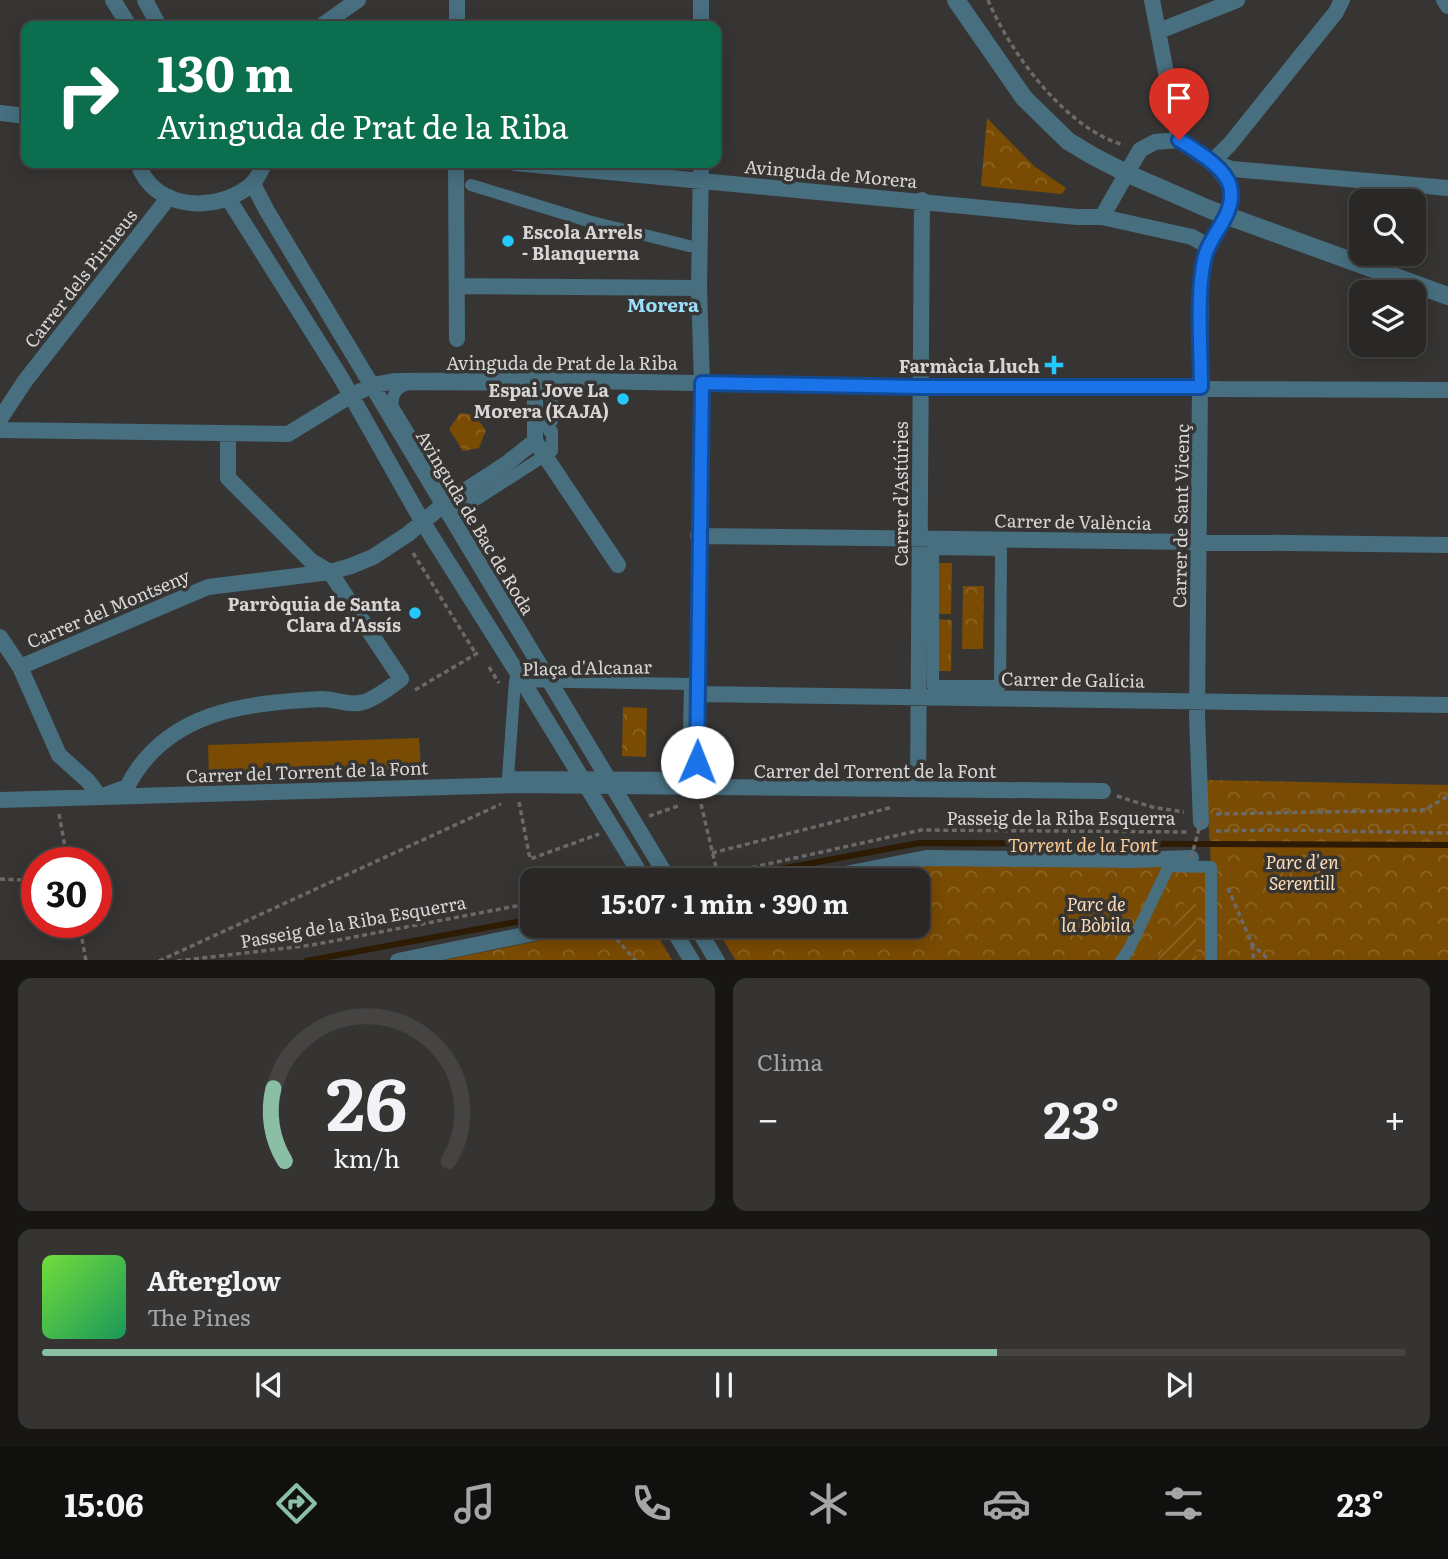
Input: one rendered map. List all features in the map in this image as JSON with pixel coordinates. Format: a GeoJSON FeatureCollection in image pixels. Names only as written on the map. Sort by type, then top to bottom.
{"type":"FeatureCollection","features":[{"type":"Feature","properties":{"kind":"street"},"geometry":{"type":"LineString","coordinates":[[113,0],[126,21]]}},
{"type":"Feature","properties":{"kind":"street"},"geometry":{"type":"LineString","coordinates":[[145,0],[156,21]]}},
{"type":"Feature","properties":{"kind":"street"},"geometry":{"type":"LineString","coordinates":[[328,21],[358,0]]}},
{"type":"Feature","properties":{"kind":"street"},"geometry":{"type":"LineString","coordinates":[[457,0],[457,21]]}},
{"type":"Feature","properties":{"kind":"street"},"geometry":{"type":"LineString","coordinates":[[701,0],[701,21]]}},
{"type":"Feature","properties":{"kind":"street"},"geometry":{"type":"LineString","coordinates":[[1152,0],[1179,140]]}},
{"type":"Feature","properties":{"kind":"street"},"geometry":{"type":"LineString","coordinates":[[1159,32],[1237,0]]}},
{"type":"Feature","properties":{"kind":"street"},"geometry":{"type":"LineString","coordinates":[[1212,162],[1230,144],[1336,12],[1342,0]]}},
{"type":"Feature","properties":{"kind":"street"},"geometry":{"type":"LineString","coordinates":[[1444,0],[1448,6]]}},
{"type":"Feature","properties":{"kind":"street"},"geometry":{"type":"LineString","coordinates":[[962,4],[1005,74],[1024,98],[1068,141],[1126,173],[1227,216],[1448,296]]}},
{"type":"Feature","properties":{"kind":"street"},"geometry":{"type":"LineString","coordinates":[[0,113],[21,115]]}},
{"type":"Feature","properties":{"kind":"street"},"geometry":{"type":"LineString","coordinates":[[1102,216],[1140,149],[1155,142],[1179,140],[1212,162],[1232,169],[1448,188]]}},
{"type":"Feature","properties":{"kind":"street"},"geometry":{"type":"LineString","coordinates":[[1212,162],[1230,185],[1231,201],[1227,216]]}},
{"type":"Feature","properties":{"kind":"street"},"geometry":{"type":"LineString","coordinates":[[141,168],[152,185],[169,197],[187,204],[206,205],[228,198],[254,181],[262,168]]}},
{"type":"Feature","properties":{"kind":"street"},"geometry":{"type":"LineString","coordinates":[[456,168],[457,339]]}},
{"type":"Feature","properties":{"kind":"street","name":"Avinguda de Morera"},"geometry":{"type":"LineString","coordinates":[[567,168],[1077,217],[1102,216],[1192,237],[1208,246]]}},
{"type":"Feature","properties":{"kind":"street"},"geometry":{"type":"LineString","coordinates":[[698,793],[694,689],[702,383],[699,288],[701,168]]}},
{"type":"Feature","properties":{"kind":"street","name":"Avinguda de Bac de Roda"},"geometry":{"type":"LineString","coordinates":[[254,181],[267,211],[446,503],[662,868]]}},
{"type":"Feature","properties":{"kind":"street"},"geometry":{"type":"LineString","coordinates":[[471,185],[588,221],[689,246]]}},
{"type":"Feature","properties":{"kind":"street","name":"Carrer dels Pirineus"},"geometry":{"type":"LineString","coordinates":[[0,419],[25,381],[169,197]]}},
{"type":"Feature","properties":{"kind":"street"},"geometry":{"type":"LineString","coordinates":[[228,198],[351,396],[422,521],[637,868]]}},
{"type":"Feature","properties":{"kind":"street","name":"Carrer d'Astúries"},"geometry":{"type":"LineString","coordinates":[[918,788],[922,201]]}},
{"type":"Feature","properties":{"kind":"street","name":"Carrer de Sant Vicenç"},"geometry":{"type":"LineString","coordinates":[[1201,818],[1198,542],[1201,276],[1208,246],[1227,216]]}},
{"type":"Feature","properties":{"kind":"street"},"geometry":{"type":"LineString","coordinates":[[457,286],[699,288]]}},
{"type":"Feature","properties":{"kind":"street","name":"Avinguda de Prat de la Riba"},"geometry":{"type":"LineString","coordinates":[[0,430],[289,433],[373,385],[396,381],[1448,390]]}},
{"type":"Feature","properties":{"kind":"street"},"geometry":{"type":"LineString","coordinates":[[531,383],[535,397],[535,441],[618,565]]}},
{"type":"Feature","properties":{"kind":"street"},"geometry":{"type":"LineString","coordinates":[[531,383],[552,390],[552,421],[549,421],[552,451],[457,512],[446,503],[395,410],[392,401],[395,393],[401,386],[410,384],[531,383]]}},
{"type":"Feature","properties":{"kind":"street"},"geometry":{"type":"LineString","coordinates":[[0,637],[20,667],[59,755],[88,781],[100,797],[127,786],[138,765],[165,738],[213,714],[241,706],[322,699],[360,703],[401,679],[330,572],[310,560],[228,478],[228,434]]}},
{"type":"Feature","properties":{"kind":"street","name":"Carrer del Montseny"},"geometry":{"type":"LineString","coordinates":[[20,667],[208,587],[330,572],[373,557],[535,441]]}},
{"type":"Feature","properties":{"kind":"street","name":"Carrer de València"},"geometry":{"type":"LineString","coordinates":[[698,536],[1448,545]]}},
{"type":"Feature","properties":{"kind":"street"},"geometry":{"type":"LineString","coordinates":[[933,549],[1001,550],[1000,686],[933,686],[933,549]]}},
{"type":"Feature","properties":{"kind":"street","name":"Plaça d'Alcanar"},"geometry":{"type":"LineString","coordinates":[[515,681],[694,689],[688,778],[508,777],[515,681]]}},
{"type":"Feature","properties":{"kind":"street","name":"Carrer de Galícia"},"geometry":{"type":"LineString","coordinates":[[694,689],[919,697],[1448,705]]}},
{"type":"Feature","properties":{"kind":"street","name":"Carrer del Torrent de la Font"},"geometry":{"type":"LineString","coordinates":[[0,800],[516,785],[698,793],[918,788],[1103,791]]}},
{"type":"Feature","properties":{"kind":"street"},"geometry":{"type":"LineString","coordinates":[[876,868],[926,858],[1196,859]]}},
{"type":"Feature","properties":{"kind":"street"},"geometry":{"type":"LineString","coordinates":[[1122,960],[1170,866],[1211,867],[1211,960]]}},
{"type":"Feature","properties":{"kind":"street"},"geometry":{"type":"LineString","coordinates":[[403,960],[520,936]]}},
{"type":"Feature","properties":{"kind":"street"},"geometry":{"type":"LineString","coordinates":[[678,938],[691,960]]}},
{"type":"Feature","properties":{"kind":"street"},"geometry":{"type":"LineString","coordinates":[[703,938],[716,960]]}},
{"type":"Feature","properties":{"kind":"path"},"geometry":{"type":"LineString","coordinates":[[988,0],[1010,40],[1054,98],[1091,129],[1118,144]]}},
{"type":"Feature","properties":{"kind":"path"},"geometry":{"type":"LineString","coordinates":[[413,553],[475,654]]}},
{"type":"Feature","properties":{"kind":"path"},"geometry":{"type":"LineString","coordinates":[[407,695],[481,651]]}},
{"type":"Feature","properties":{"kind":"path"},"geometry":{"type":"LineString","coordinates":[[1103,791],[1152,807],[1201,818],[1424,810],[1448,796]]}},
{"type":"Feature","properties":{"kind":"path"},"geometry":{"type":"LineString","coordinates":[[698,793],[716,868]]}},
{"type":"Feature","properties":{"kind":"path"},"geometry":{"type":"LineString","coordinates":[[518,796],[530,859]]}},
{"type":"Feature","properties":{"kind":"path"},"geometry":{"type":"LineString","coordinates":[[56,798],[65,847]]}},
{"type":"Feature","properties":{"kind":"path"},"geometry":{"type":"LineString","coordinates":[[161,960],[506,802]]}},
{"type":"Feature","properties":{"kind":"path"},"geometry":{"type":"LineString","coordinates":[[712,853],[904,805]]}},
{"type":"Feature","properties":{"kind":"path"},"geometry":{"type":"LineString","coordinates":[[1196,859],[1201,818]]}},
{"type":"Feature","properties":{"kind":"path","name":"Passeig de la Riba Esquerra"},"geometry":{"type":"LineString","coordinates":[[761,868],[921,830],[1448,833]]}},
{"type":"Feature","properties":{"kind":"path"},"geometry":{"type":"LineString","coordinates":[[1223,878],[1252,944],[1254,960]]}},
{"type":"Feature","properties":{"kind":"path"},"geometry":{"type":"LineString","coordinates":[[0,879],[21,880]]}},
{"type":"Feature","properties":{"kind":"path","name":"Passeig de la Riba Esquerra"},"geometry":{"type":"LineString","coordinates":[[199,960],[221,959],[372,935],[520,904]]}},
{"type":"Feature","properties":{"kind":"path"},"geometry":{"type":"LineString","coordinates":[[82,938],[86,960]]}},
{"type":"Feature","properties":{"kind":"path"},"geometry":{"type":"LineString","coordinates":[[616,938],[635,960]]}},
{"type":"Feature","properties":{"kind":"path"},"geometry":{"type":"LineString","coordinates":[[1252,944],[1269,960]]}},
{"type":"Feature","properties":{"kind":"green space"},"geometry":{"type":"Polygon","coordinates":[[[987,118],[1034,166],[1066,188],[1062,194],[981,186],[987,118]]]}},
{"type":"Feature","properties":{"kind":"green space"},"geometry":{"type":"Polygon","coordinates":[[[460,413],[474,415],[486,430],[479,448],[463,451],[449,429],[460,413]]]}},
{"type":"Feature","properties":{"kind":"green space"},"geometry":{"type":"Polygon","coordinates":[[[936,563],[952,563],[951,614],[935,614],[936,563]]]}},
{"type":"Feature","properties":{"kind":"green space"},"geometry":{"type":"Polygon","coordinates":[[[963,586],[984,586],[983,649],[962,649],[963,586]]]}},
{"type":"Feature","properties":{"kind":"green space"},"geometry":{"type":"Polygon","coordinates":[[[936,619],[952,620],[951,671],[935,671],[936,619]]]}},
{"type":"Feature","properties":{"kind":"green space"},"geometry":{"type":"Polygon","coordinates":[[[623,707],[647,708],[646,757],[622,756],[623,707]]]}},
{"type":"Feature","properties":{"kind":"green space"},"geometry":{"type":"Polygon","coordinates":[[[419,738],[421,768],[209,776],[208,745],[419,738]]]}},
{"type":"Feature","properties":{"kind":"green space"},"geometry":{"type":"Polygon","coordinates":[[[1206,780],[1448,785],[1448,960],[735,960],[722,938],[930,938],[930,868],[907,868],[964,863],[1211,866],[1206,780]]]}},
{"type":"Feature","properties":{"kind":"green space"},"geometry":{"type":"Polygon","coordinates":[[[1186,901],[1196,901],[1196,960],[1158,960],[1186,901]]]}},
{"type":"Feature","properties":{"kind":"green space"},"geometry":{"type":"Polygon","coordinates":[[[553,938],[659,938],[672,960],[444,960],[553,938]]]}},
{"type":"Feature","properties":{"kind":"waterway","name":"Torrent de la Font"},"geometry":{"type":"LineString","coordinates":[[785,868],[919,843],[1448,845]]}},
{"type":"Feature","properties":{"kind":"waterway","name":"Torrent de la Font"},"geometry":{"type":"LineString","coordinates":[[311,960],[520,921]]}},
{"type":"Feature","properties":{"kind":"place","name":"Escola Arrels - Blanquerna"},"geometry":{"type":"Point","coordinates":[508,241]}},
{"type":"Feature","properties":{"kind":"place","name":"Farmàcia Lluch"},"geometry":{"type":"Point","coordinates":[1054,365]}},
{"type":"Feature","properties":{"kind":"place","name":"Espai Jove La Morera (KAJA)"},"geometry":{"type":"Point","coordinates":[623,399]}},
{"type":"Feature","properties":{"kind":"place","name":"Parròquia de Santa Clara d'Assís"},"geometry":{"type":"Point","coordinates":[415,613]}},
{"type":"Feature","properties":{"kind":"district","name":"Morera"},"geometry":{"type":"Point","coordinates":[663,304]}},
{"type":"Feature","properties":{"kind":"route"},"geometry":{"type":"LineString","coordinates":[[697,762],[702,383],[920,387],[1201,387],[1201,276],[1208,246],[1227,216],[1231,201],[1230,185],[1212,162],[1179,140]]}},
{"type":"Feature","properties":{"kind":"park label","name":"Parc d'en Serentill"},"geometry":{"type":"Point","coordinates":[1302,871]}},
{"type":"Feature","properties":{"kind":"park label","name":"Parc de la Bòbila"},"geometry":{"type":"Point","coordinates":[1096,913]}}]}
